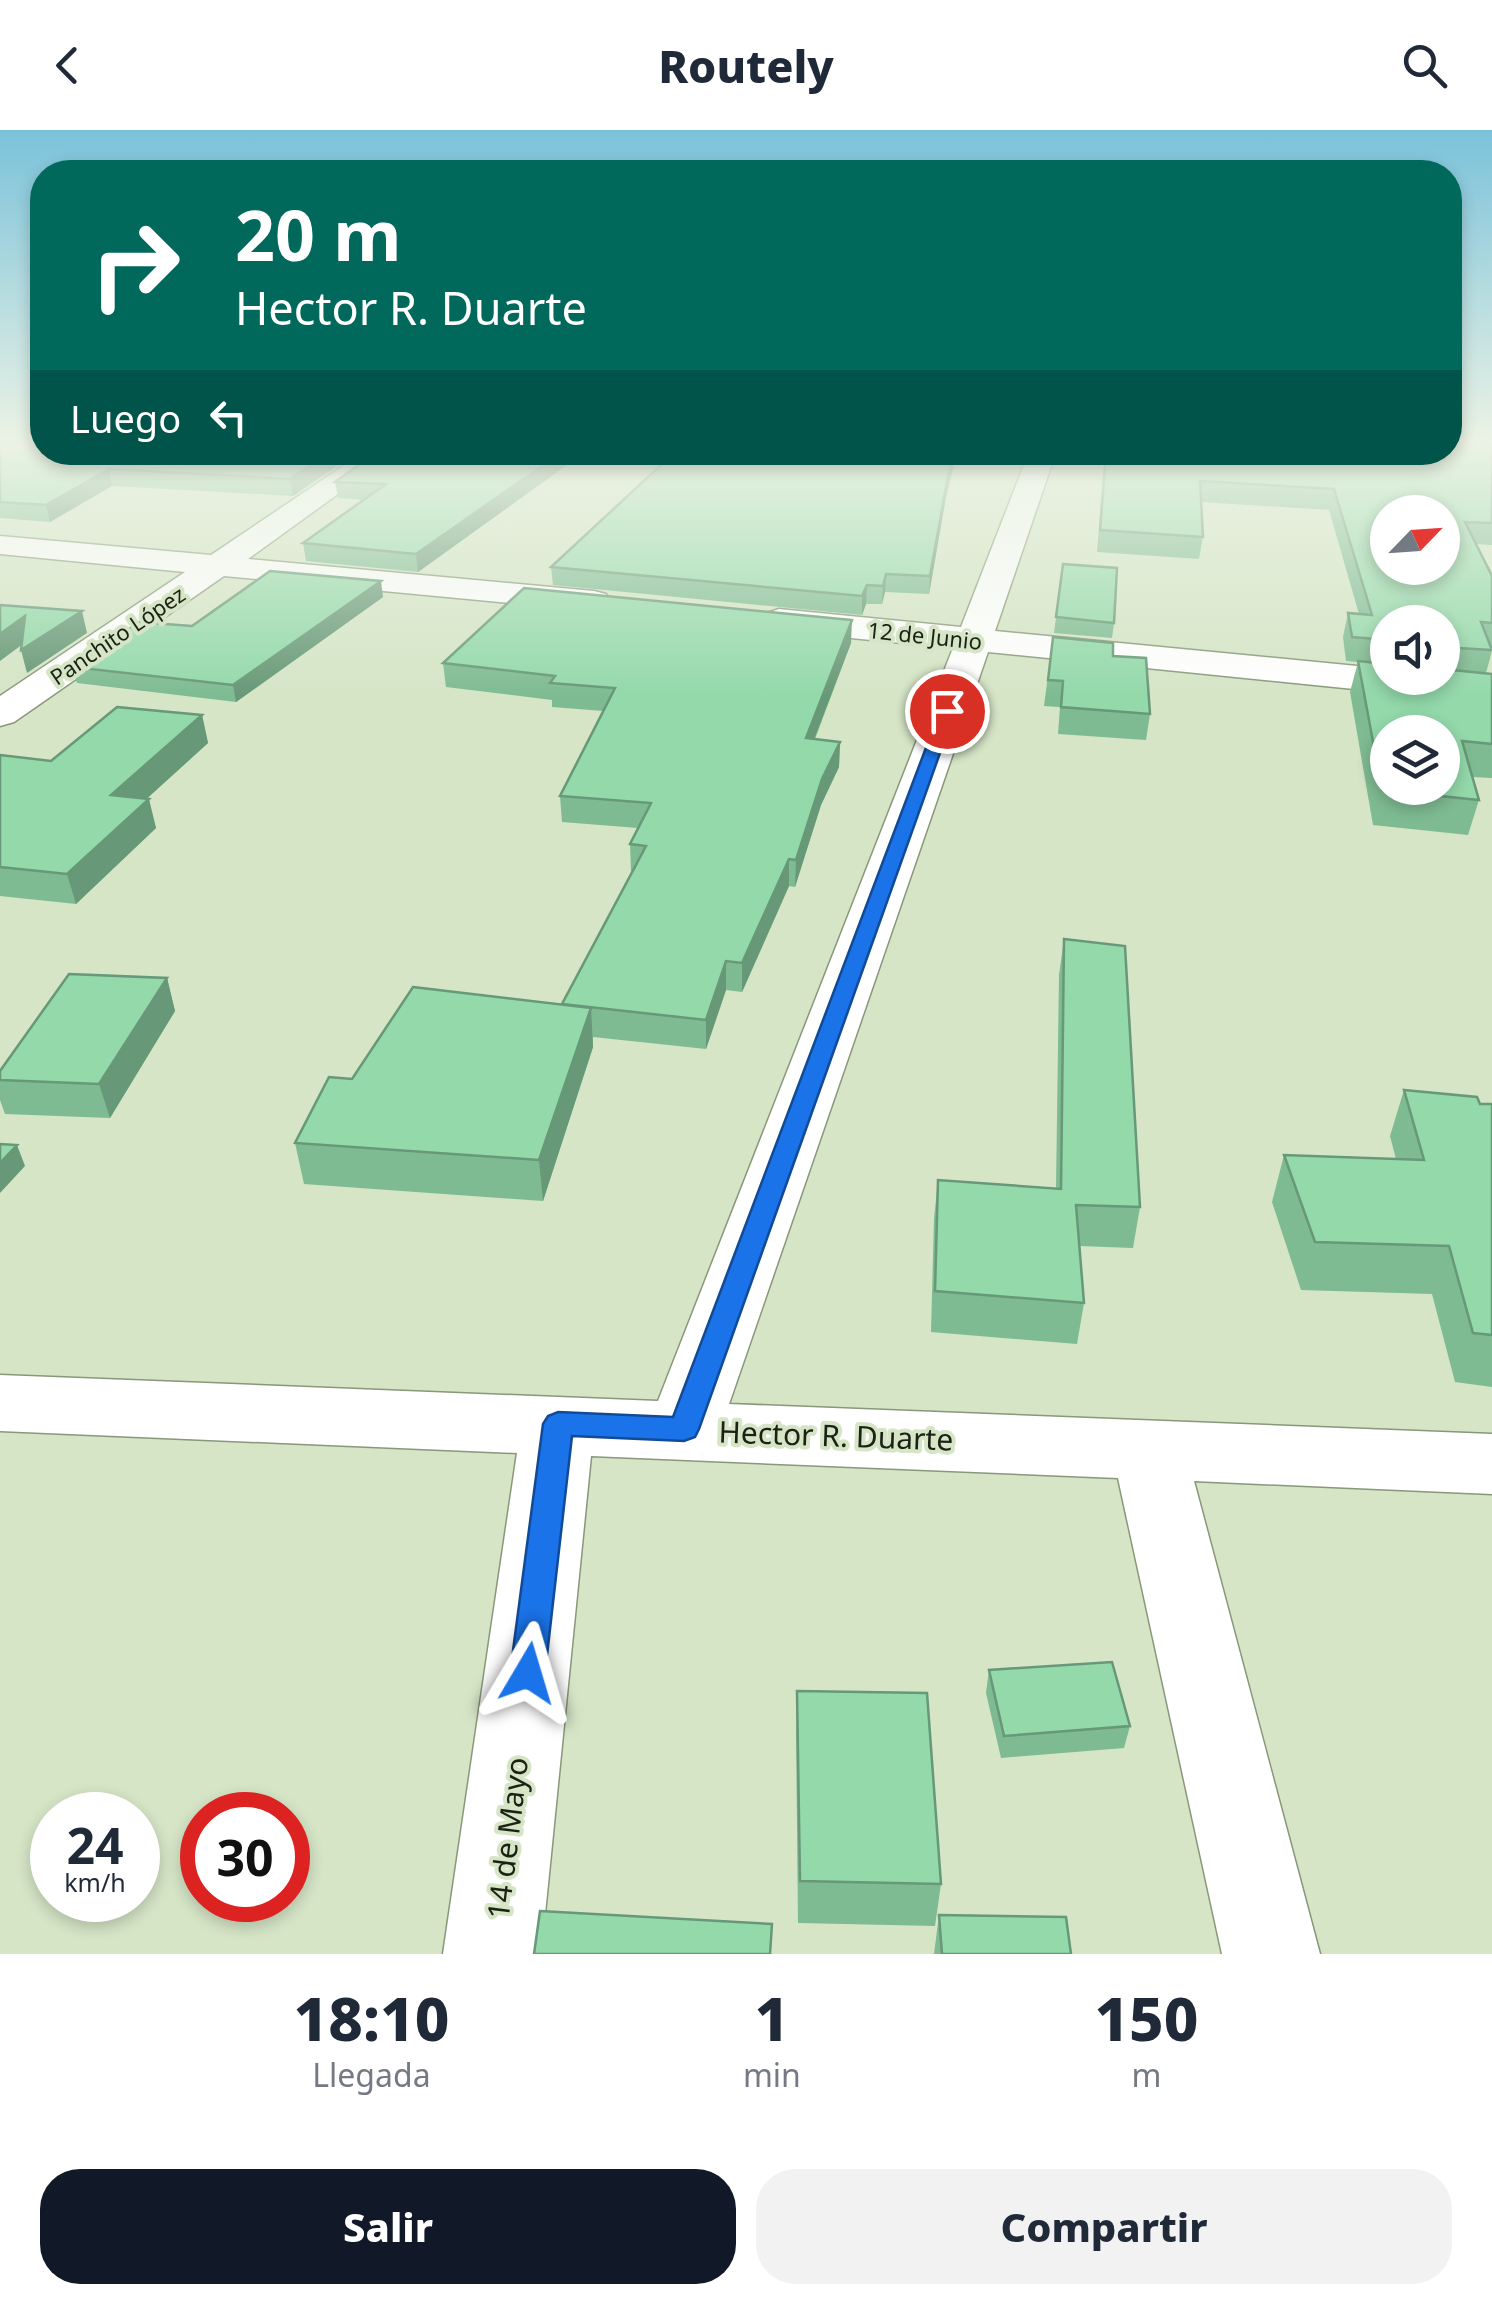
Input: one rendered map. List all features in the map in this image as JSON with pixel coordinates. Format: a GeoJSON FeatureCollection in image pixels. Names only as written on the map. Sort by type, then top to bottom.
{"type":"FeatureCollection","features":[{"type":"Feature","properties":{"kind":"street","name":"Panchito López"},"geometry":{"type":"LineString","coordinates":[[0,714],[275,527]]}},
{"type":"Feature","properties":{"kind":"street"},"geometry":{"type":"LineString","coordinates":[[684,1429],[1015,527]]}},
{"type":"Feature","properties":{"kind":"street"},"geometry":{"type":"LineString","coordinates":[[0,545],[637,606]]}},
{"type":"Feature","properties":{"kind":"street","name":"12 de Junio"},"geometry":{"type":"LineString","coordinates":[[756,618],[1492,691]]}},
{"type":"Feature","properties":{"kind":"street","name":"Hector R. Duarte"},"geometry":{"type":"LineString","coordinates":[[0,1403],[1492,1464]]}},
{"type":"Feature","properties":{"kind":"street","name":"14 de Mayo"},"geometry":{"type":"LineString","coordinates":[[492,1954],[558,1424]]}},
{"type":"Feature","properties":{"kind":"street"},"geometry":{"type":"LineString","coordinates":[[1148,1448],[1271,1954]]}},
{"type":"Feature","properties":{"kind":"building"},"geometry":{"type":"Polygon","coordinates":[[[325,527],[454,527],[416,554],[303,543],[325,527]]]}},
{"type":"Feature","properties":{"kind":"building"},"geometry":{"type":"Polygon","coordinates":[[[594,527],[939,527],[930,576],[886,574],[883,586],[867,585],[862,596],[551,567],[594,527]]]}},
{"type":"Feature","properties":{"kind":"building"},"geometry":{"type":"Polygon","coordinates":[[[1100,527],[1202,527],[1203,537],[1100,530],[1100,527]]]}},
{"type":"Feature","properties":{"kind":"building"},"geometry":{"type":"Polygon","coordinates":[[[1345,527],[1370,527],[1370,585],[1460,585],[1460,527],[1468,527],[1492,576],[1492,623],[1481,622],[1492,650],[1460,648],[1460,605],[1370,605],[1370,608],[1345,527]]]}},
{"type":"Feature","properties":{"kind":"building"},"geometry":{"type":"Polygon","coordinates":[[[1063,564],[1117,568],[1114,623],[1056,617],[1063,564]]]}},
{"type":"Feature","properties":{"kind":"building"},"geometry":{"type":"Polygon","coordinates":[[[270,571],[381,581],[233,685],[72,667],[139,622],[192,626],[270,571]]]}},
{"type":"Feature","properties":{"kind":"building"},"geometry":{"type":"Polygon","coordinates":[[[524,588],[852,620],[806,738],[840,742],[822,779],[796,860],[789,859],[742,963],[726,961],[706,1020],[562,1004],[646,846],[630,844],[651,803],[560,796],[615,688],[550,683],[555,676],[443,663],[524,588]]]}},
{"type":"Feature","properties":{"kind":"building"},"geometry":{"type":"Polygon","coordinates":[[[0,605],[82,611],[21,650],[25,616],[0,634],[0,605]]]}},
{"type":"Feature","properties":{"kind":"building"},"geometry":{"type":"Polygon","coordinates":[[[1348,613],[1370,615],[1370,638],[1352,637],[1348,613]]]}},
{"type":"Feature","properties":{"kind":"building"},"geometry":{"type":"Polygon","coordinates":[[[1053,637],[1113,643],[1113,656],[1146,658],[1150,714],[1061,707],[1063,681],[1048,680],[1053,637]]]}},
{"type":"Feature","properties":{"kind":"building"},"geometry":{"type":"Polygon","coordinates":[[[1358,661],[1370,662],[1370,695],[1460,695],[1460,671],[1492,674],[1492,744],[1462,741],[1479,800],[1460,798],[1460,715],[1370,715],[1370,726],[1358,661]]]}},
{"type":"Feature","properties":{"kind":"building"},"geometry":{"type":"Polygon","coordinates":[[[117,707],[202,715],[111,795],[149,799],[67,874],[0,867],[0,755],[51,761],[117,707]]]}},
{"type":"Feature","properties":{"kind":"building"},"geometry":{"type":"Polygon","coordinates":[[[1064,939],[1125,946],[1140,1207],[1076,1205],[1084,1303],[935,1291],[938,1180],[1061,1189],[1064,939]]]}},
{"type":"Feature","properties":{"kind":"building"},"geometry":{"type":"Polygon","coordinates":[[[69,974],[167,978],[99,1084],[0,1080],[0,1071],[69,974]]]}},
{"type":"Feature","properties":{"kind":"building"},"geometry":{"type":"Polygon","coordinates":[[[413,987],[591,1008],[539,1160],[295,1143],[329,1077],[352,1079],[413,987]]]}},
{"type":"Feature","properties":{"kind":"building"},"geometry":{"type":"Polygon","coordinates":[[[1404,1090],[1477,1097],[1480,1104],[1492,1104],[1492,1335],[1473,1333],[1449,1246],[1315,1242],[1284,1155],[1424,1160],[1404,1090]]]}},
{"type":"Feature","properties":{"kind":"building"},"geometry":{"type":"Polygon","coordinates":[[[0,1144],[17,1145],[0,1163],[0,1144]]]}},
{"type":"Feature","properties":{"kind":"building"},"geometry":{"type":"Polygon","coordinates":[[[1112,1662],[1130,1726],[1004,1736],[989,1670],[1112,1662]]]}},
{"type":"Feature","properties":{"kind":"building"},"geometry":{"type":"Polygon","coordinates":[[[797,1691],[927,1693],[941,1884],[800,1881],[797,1691]]]}},
{"type":"Feature","properties":{"kind":"building"},"geometry":{"type":"Polygon","coordinates":[[[540,1911],[772,1924],[770,1954],[534,1954],[540,1911]]]}},
{"type":"Feature","properties":{"kind":"building"},"geometry":{"type":"Polygon","coordinates":[[[939,1915],[1066,1917],[1071,1954],[942,1954],[939,1915]]]}},
{"type":"Feature","properties":{"kind":"route"},"geometry":{"type":"LineString","coordinates":[[528,1673],[558,1424],[684,1429],[947,711]]}}]}
